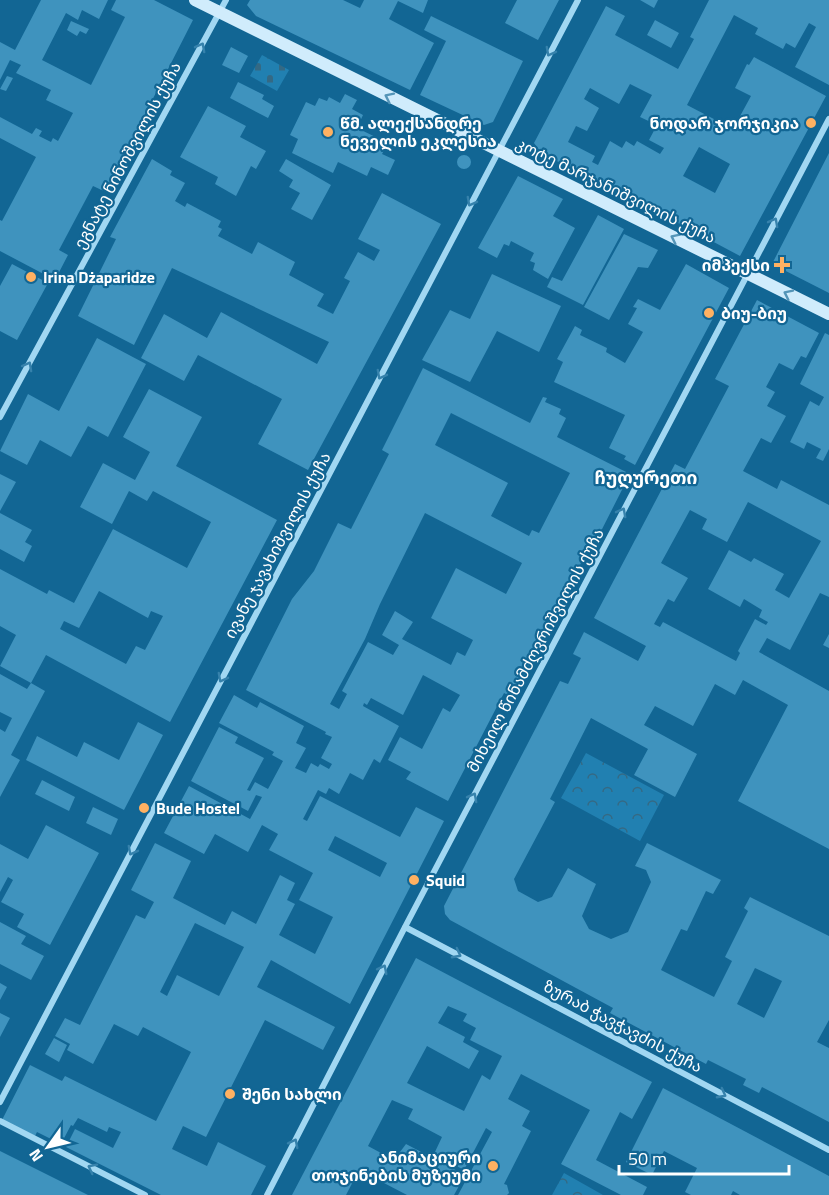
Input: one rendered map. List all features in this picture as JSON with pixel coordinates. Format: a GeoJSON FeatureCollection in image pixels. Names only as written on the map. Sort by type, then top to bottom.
{"type":"FeatureCollection","features":[{"type":"Feature","properties":{"kind":"main road","name":"კოტე მარჯანიშვილის ქუჩა"},"geometry":{"type":"LineString","coordinates":[[195,0],[829,314]]}},
{"type":"Feature","properties":{"kind":"street","name":"ეგნატე ნინოშვილის ქუჩა"},"geometry":{"type":"LineString","coordinates":[[0,417],[226,0]]}},
{"type":"Feature","properties":{"kind":"street","name":"ივანე ჯავახიშვილის ქუჩა"},"geometry":{"type":"LineString","coordinates":[[0,1102],[578,0]]}},
{"type":"Feature","properties":{"kind":"street","name":"მიხეილ წინამძღვრიშვილის ქუჩა"},"geometry":{"type":"LineString","coordinates":[[267,1195],[829,118]]}},
{"type":"Feature","properties":{"kind":"street","name":"ზურაბ ჭავჭავძის ქუჩა"},"geometry":{"type":"LineString","coordinates":[[405,927],[829,1150]]}},
{"type":"Feature","properties":{"kind":"street"},"geometry":{"type":"LineString","coordinates":[[0,1121],[144,1195]]}},
{"type":"Feature","properties":{"kind":"green space"},"geometry":{"type":"Polygon","coordinates":[[[262,55],[289,70],[277,91],[250,76],[262,55]]]}},
{"type":"Feature","properties":{"kind":"green space"},"geometry":{"type":"Polygon","coordinates":[[[586,753],[664,795],[640,841],[561,798],[586,753]]]}},
{"type":"Feature","properties":{"kind":"green space"},"geometry":{"type":"Polygon","coordinates":[[[564,1173],[603,1195],[552,1195],[564,1173]]]}},
{"type":"Feature","properties":{"kind":"building"},"geometry":{"type":"Polygon","coordinates":[[[41,0],[108,0],[99,19],[82,10],[78,20],[66,13],[42,60],[91,85],[125,17],[111,10],[116,0],[154,0],[193,20],[108,193],[93,186],[59,250],[68,255],[55,280],[0,251],[0,220],[2,221],[36,157],[0,138],[0,117],[32,134],[36,128],[42,131],[39,136],[51,142],[53,138],[58,141],[73,113],[46,100],[51,90],[16,73],[21,65],[10,60],[0,80],[0,42],[15,50],[41,0]]]}},
{"type":"Feature","properties":{"kind":"building"},"geometry":{"type":"Polygon","coordinates":[[[250,0],[343,0],[360,8],[364,0],[428,0],[423,13],[398,1],[389,19],[434,43],[410,90],[256,16],[247,5],[250,0]]]}},
{"type":"Feature","properties":{"kind":"building"},"geometry":{"type":"Polygon","coordinates":[[[517,0],[559,0],[538,40],[505,23],[517,0]]]}},
{"type":"Feature","properties":{"kind":"building"},"geometry":{"type":"Polygon","coordinates":[[[640,0],[658,0],[654,8],[640,0]]]}},
{"type":"Feature","properties":{"kind":"building"},"geometry":{"type":"Polygon","coordinates":[[[709,0],[829,0],[829,85],[795,67],[816,27],[809,23],[795,48],[786,43],[783,49],[755,34],[758,28],[734,15],[687,105],[733,129],[751,96],[735,88],[747,64],[749,65],[754,57],[826,96],[740,256],[586,174],[543,155],[534,143],[606,6],[625,16],[615,35],[678,69],[694,39],[690,37],[709,0]],[[630,84],[619,104],[590,88],[584,99],[599,108],[587,131],[576,126],[568,142],[595,156],[592,162],[598,165],[610,141],[622,148],[626,141],[634,146],[637,141],[660,154],[664,148],[649,140],[657,125],[640,117],[652,95],[630,84]],[[699,147],[683,176],[715,193],[730,164],[699,147]]]}},
{"type":"Feature","properties":{"kind":"building"},"geometry":{"type":"Polygon","coordinates":[[[431,16],[523,61],[493,122],[484,125],[420,95],[446,41],[424,30],[431,16]]]}},
{"type":"Feature","properties":{"kind":"building"},"geometry":{"type":"Polygon","coordinates":[[[655,20],[679,33],[671,48],[647,35],[655,20]]]}},
{"type":"Feature","properties":{"kind":"building"},"geometry":{"type":"Polygon","coordinates":[[[71,21],[89,29],[86,34],[80,31],[77,36],[67,30],[71,21]]]}},
{"type":"Feature","properties":{"kind":"building"},"geometry":{"type":"Polygon","coordinates":[[[231,47],[248,56],[239,73],[222,65],[231,47]]]}},
{"type":"Feature","properties":{"kind":"building"},"geometry":{"type":"Polygon","coordinates":[[[7,76],[13,78],[6,91],[0,89],[7,76]]]}},
{"type":"Feature","properties":{"kind":"building"},"geometry":{"type":"Polygon","coordinates":[[[238,82],[264,95],[262,99],[274,106],[268,118],[230,98],[238,82]]]}},
{"type":"Feature","properties":{"kind":"building","name":"წმ. ალექსანდრე ნეველის ეკლესია"},"geometry":{"type":"Polygon","coordinates":[[[345,94],[357,100],[352,109],[363,115],[357,128],[388,143],[382,154],[395,160],[388,175],[371,167],[367,176],[338,162],[333,173],[292,153],[298,139],[290,135],[306,102],[315,106],[319,98],[327,101],[329,97],[340,103],[345,94]]]}},
{"type":"Feature","properties":{"kind":"building"},"geometry":{"type":"Polygon","coordinates":[[[208,106],[246,126],[240,137],[266,151],[256,169],[251,166],[236,196],[215,184],[218,177],[180,157],[208,106]]]}},
{"type":"Feature","properties":{"kind":"building"},"geometry":{"type":"Polygon","coordinates":[[[829,153],[829,293],[772,264],[829,153]]]}},
{"type":"Feature","properties":{"kind":"building"},"geometry":{"type":"Polygon","coordinates":[[[464,155],[469,157],[471,162],[469,167],[464,169],[459,167],[457,162],[459,157],[464,155]]]}},
{"type":"Feature","properties":{"kind":"building"},"geometry":{"type":"Polygon","coordinates":[[[152,159],[172,171],[170,175],[185,183],[175,201],[185,207],[187,203],[221,221],[218,227],[222,229],[218,236],[252,254],[258,242],[295,262],[289,275],[324,294],[317,306],[333,314],[350,281],[344,278],[358,252],[374,261],[380,250],[358,239],[382,193],[441,224],[308,470],[258,444],[282,399],[198,355],[184,381],[141,358],[164,314],[207,338],[221,312],[317,364],[329,342],[172,268],[134,345],[78,316],[116,239],[110,237],[152,159]]]}},
{"type":"Feature","properties":{"kind":"building"},"geometry":{"type":"Polygon","coordinates":[[[286,159],[331,185],[312,220],[291,209],[300,193],[289,187],[293,180],[279,171],[286,159]]]}},
{"type":"Feature","properties":{"kind":"building"},"geometry":{"type":"Polygon","coordinates":[[[518,176],[563,199],[553,216],[575,228],[548,279],[533,270],[535,263],[530,261],[534,253],[511,241],[509,246],[504,244],[497,258],[478,248],[518,176]]]}},
{"type":"Feature","properties":{"kind":"building"},"geometry":{"type":"Polygon","coordinates":[[[598,215],[624,229],[583,305],[547,287],[552,277],[562,281],[598,215]]]}},
{"type":"Feature","properties":{"kind":"building"},"geometry":{"type":"Polygon","coordinates":[[[624,234],[658,250],[648,268],[638,267],[609,320],[584,307],[624,234]]]}},
{"type":"Feature","properties":{"kind":"building"},"geometry":{"type":"Polygon","coordinates":[[[12,264],[48,283],[17,340],[0,331],[0,286],[12,264]]]}},
{"type":"Feature","properties":{"kind":"building"},"geometry":{"type":"Polygon","coordinates":[[[686,264],[729,288],[635,465],[624,459],[626,456],[609,448],[625,415],[554,382],[563,362],[557,359],[575,326],[582,330],[580,335],[607,348],[606,352],[625,363],[643,332],[628,324],[637,308],[633,307],[638,299],[660,310],[686,264]]]}},
{"type":"Feature","properties":{"kind":"building"},"geometry":{"type":"Polygon","coordinates":[[[492,274],[561,306],[539,352],[497,331],[470,382],[422,360],[450,310],[470,319],[492,274]]]}},
{"type":"Feature","properties":{"kind":"building"},"geometry":{"type":"Polygon","coordinates":[[[757,300],[819,333],[806,358],[801,356],[793,370],[779,363],[766,387],[775,392],[767,406],[786,416],[771,443],[761,438],[743,471],[777,489],[781,480],[829,505],[829,597],[820,593],[790,650],[767,638],[759,652],[829,691],[829,849],[738,801],[788,705],[743,680],[735,695],[715,684],[693,726],[655,706],[644,725],[697,754],[675,797],[634,775],[648,749],[591,718],[550,799],[555,802],[514,879],[518,891],[538,902],[552,897],[568,868],[596,884],[582,916],[589,929],[611,939],[628,932],[651,882],[646,870],[635,866],[647,843],[721,880],[713,894],[706,891],[687,931],[681,929],[661,970],[714,997],[732,961],[725,957],[748,911],[744,908],[750,897],[829,936],[829,1020],[817,1042],[829,1048],[829,1122],[762,1087],[759,1093],[743,1085],[746,1079],[708,1060],[706,1064],[610,1013],[613,1008],[450,920],[445,914],[444,906],[560,681],[568,684],[581,658],[573,654],[584,632],[638,661],[646,646],[594,618],[675,464],[685,469],[729,386],[715,379],[757,300]],[[748,502],[727,542],[702,529],[707,519],[690,510],[661,563],[688,578],[674,602],[668,599],[654,624],[660,627],[663,622],[736,661],[740,653],[738,651],[755,619],[766,625],[768,622],[759,617],[762,610],[744,599],[740,607],[708,589],[729,550],[751,562],[754,558],[784,574],[775,590],[789,598],[821,541],[748,502]],[[755,968],[737,1004],[764,1018],[782,981],[755,968]]]}},
{"type":"Feature","properties":{"kind":"building"},"geometry":{"type":"Polygon","coordinates":[[[825,333],[829,335],[829,449],[823,461],[816,458],[821,449],[807,442],[804,449],[790,442],[810,401],[819,406],[824,397],[800,384],[825,333]]]}},
{"type":"Feature","properties":{"kind":"building"},"geometry":{"type":"Polygon","coordinates":[[[97,338],[146,364],[108,437],[88,426],[71,457],[40,440],[27,465],[0,451],[28,394],[59,411],[97,338]]]}},
{"type":"Feature","properties":{"kind":"building"},"geometry":{"type":"Polygon","coordinates":[[[423,368],[530,423],[543,397],[547,398],[545,402],[561,409],[559,414],[566,418],[557,437],[630,474],[595,543],[592,541],[575,575],[577,576],[513,698],[504,693],[448,801],[406,779],[411,772],[388,760],[400,737],[422,749],[443,708],[450,712],[460,695],[423,675],[403,715],[371,698],[367,705],[364,703],[363,706],[399,726],[380,763],[374,759],[363,780],[350,773],[339,794],[329,788],[326,794],[318,790],[303,819],[307,821],[320,796],[400,837],[416,807],[444,821],[350,1004],[271,960],[257,987],[335,1027],[323,1050],[265,1020],[206,1137],[183,1126],[172,1149],[207,1166],[218,1142],[266,1166],[251,1195],[161,1195],[66,1147],[75,1129],[113,1148],[121,1132],[109,1127],[107,1132],[78,1118],[73,1126],[71,1125],[61,1144],[37,1132],[35,1136],[2,1120],[30,1065],[62,1081],[65,1076],[156,1121],[191,1052],[143,1027],[138,1036],[114,1024],[93,1064],[67,1050],[70,1044],[55,1036],[65,1018],[80,1025],[136,915],[145,919],[154,902],[131,890],[155,843],[191,861],[173,898],[225,925],[232,911],[256,924],[280,875],[295,883],[287,900],[295,904],[279,935],[315,954],[333,917],[299,900],[313,873],[269,850],[278,834],[262,825],[248,852],[215,834],[204,854],[164,833],[189,786],[250,819],[262,797],[256,795],[248,811],[191,781],[219,727],[238,737],[235,743],[264,758],[247,790],[250,791],[255,782],[268,789],[283,761],[272,755],[274,752],[219,723],[234,695],[257,708],[260,702],[304,726],[296,743],[306,748],[295,768],[306,773],[311,763],[318,767],[320,764],[329,769],[332,764],[321,758],[332,737],[246,690],[292,599],[314,571],[338,523],[351,529],[389,454],[382,450],[423,368]],[[451,413],[435,445],[508,483],[491,516],[529,536],[532,530],[539,533],[570,473],[451,413]],[[425,513],[365,639],[330,704],[339,709],[347,694],[342,691],[368,642],[393,655],[399,645],[382,635],[395,611],[413,622],[402,639],[451,665],[457,652],[465,656],[473,640],[431,618],[456,568],[506,594],[522,563],[425,513]],[[335,836],[328,850],[380,877],[387,863],[335,836]],[[195,923],[160,992],[167,996],[177,975],[219,996],[244,947],[195,923]]]}},
{"type":"Feature","properties":{"kind":"building"},"geometry":{"type":"Polygon","coordinates":[[[149,389],[202,417],[176,466],[277,520],[170,722],[46,655],[31,683],[0,666],[16,635],[0,626],[0,569],[47,594],[49,590],[74,603],[113,529],[187,568],[211,522],[153,491],[147,501],[129,491],[112,524],[80,507],[103,463],[135,480],[150,452],[123,437],[149,389]],[[99,591],[79,628],[64,621],[60,629],[126,664],[136,646],[145,650],[163,616],[151,611],[148,618],[99,591]]]}},
{"type":"Feature","properties":{"kind":"building"},"geometry":{"type":"Polygon","coordinates":[[[0,474],[16,482],[0,511],[0,474]]]}},
{"type":"Feature","properties":{"kind":"building"},"geometry":{"type":"Polygon","coordinates":[[[0,513],[32,530],[25,542],[32,546],[24,562],[0,549],[0,513]]]}},
{"type":"Feature","properties":{"kind":"building"},"geometry":{"type":"Polygon","coordinates":[[[829,634],[829,648],[823,645],[829,634]]]}},
{"type":"Feature","properties":{"kind":"building"},"geometry":{"type":"Polygon","coordinates":[[[0,674],[27,689],[31,683],[45,691],[11,755],[20,760],[0,797],[0,729],[5,732],[12,718],[0,712],[0,674]]]}},
{"type":"Feature","properties":{"kind":"building"},"geometry":{"type":"Polygon","coordinates":[[[138,722],[163,735],[124,810],[26,760],[37,736],[77,757],[84,742],[119,760],[138,722]]]}},
{"type":"Feature","properties":{"kind":"building"},"geometry":{"type":"Polygon","coordinates":[[[42,780],[75,797],[69,811],[35,794],[42,780]]]}},
{"type":"Feature","properties":{"kind":"building"},"geometry":{"type":"Polygon","coordinates":[[[93,807],[118,819],[111,835],[86,823],[93,807]]]}},
{"type":"Feature","properties":{"kind":"building"},"geometry":{"type":"Polygon","coordinates":[[[46,825],[99,853],[50,945],[17,927],[24,914],[1,902],[13,880],[8,877],[0,892],[0,844],[28,859],[46,825]]]}},
{"type":"Feature","properties":{"kind":"building"},"geometry":{"type":"Polygon","coordinates":[[[0,922],[26,936],[21,944],[44,956],[31,980],[0,964],[0,922]]]}},
{"type":"Feature","properties":{"kind":"building"},"geometry":{"type":"Polygon","coordinates":[[[416,958],[652,1082],[632,1119],[620,1112],[596,1160],[647,1187],[643,1195],[621,1195],[561,1164],[590,1110],[521,1074],[508,1099],[530,1111],[522,1126],[531,1131],[504,1184],[507,1185],[509,1193],[507,1195],[458,1195],[492,1132],[486,1128],[464,1170],[434,1154],[442,1137],[408,1119],[413,1109],[392,1100],[368,1146],[394,1160],[406,1144],[465,1175],[454,1195],[407,1195],[359,1170],[346,1195],[292,1195],[416,958]],[[448,1006],[438,1023],[465,1037],[463,1042],[479,1051],[469,1069],[427,1046],[407,1083],[464,1111],[482,1075],[490,1080],[502,1056],[470,1040],[476,1028],[463,1021],[467,1014],[448,1006]]]}},
{"type":"Feature","properties":{"kind":"building"},"geometry":{"type":"Polygon","coordinates":[[[0,983],[7,987],[0,1000],[0,983]]]}},
{"type":"Feature","properties":{"kind":"building"},"geometry":{"type":"Polygon","coordinates":[[[0,1013],[10,1018],[0,1037],[0,1013]]]}},
{"type":"Feature","properties":{"kind":"building"},"geometry":{"type":"Polygon","coordinates":[[[54,1038],[67,1045],[59,1062],[45,1054],[54,1038]]]}},
{"type":"Feature","properties":{"kind":"building"},"geometry":{"type":"Polygon","coordinates":[[[663,1088],[829,1176],[829,1195],[740,1195],[733,1191],[731,1195],[691,1195],[685,1192],[697,1168],[664,1151],[652,1175],[626,1162],[663,1088]]]}},
{"type":"Feature","properties":{"kind":"building"},"geometry":{"type":"Polygon","coordinates":[[[0,1151],[88,1195],[0,1195],[0,1151]]]}},
{"type":"Feature","properties":{"kind":"place","name":"ნოდარ ჯორჯიკია"},"geometry":{"type":"Point","coordinates":[811,123]}},
{"type":"Feature","properties":{"kind":"place","name":"წმ. ალექსანდრე ნეველის ეკლესია"},"geometry":{"type":"Point","coordinates":[328,132]}},
{"type":"Feature","properties":{"kind":"place","name":"იმპექსი"},"geometry":{"type":"Point","coordinates":[782,265]}},
{"type":"Feature","properties":{"kind":"place","name":"Irina Dżaparidze"},"geometry":{"type":"Point","coordinates":[31,277]}},
{"type":"Feature","properties":{"kind":"place","name":"ბიუ-ბიუ"},"geometry":{"type":"Point","coordinates":[709,313]}},
{"type":"Feature","properties":{"kind":"place","name":"Bude Hostel"},"geometry":{"type":"Point","coordinates":[144,808]}},
{"type":"Feature","properties":{"kind":"place","name":"Squid"},"geometry":{"type":"Point","coordinates":[414,880]}},
{"type":"Feature","properties":{"kind":"place","name":"შენი სახლი"},"geometry":{"type":"Point","coordinates":[230,1094]}},
{"type":"Feature","properties":{"kind":"place","name":"ანიმაციური თოჯინების მუზეუმი"},"geometry":{"type":"Point","coordinates":[493,1166]}},
{"type":"Feature","properties":{"kind":"district","name":"ჩუღურეთი"},"geometry":{"type":"Point","coordinates":[646,478]}}]}
